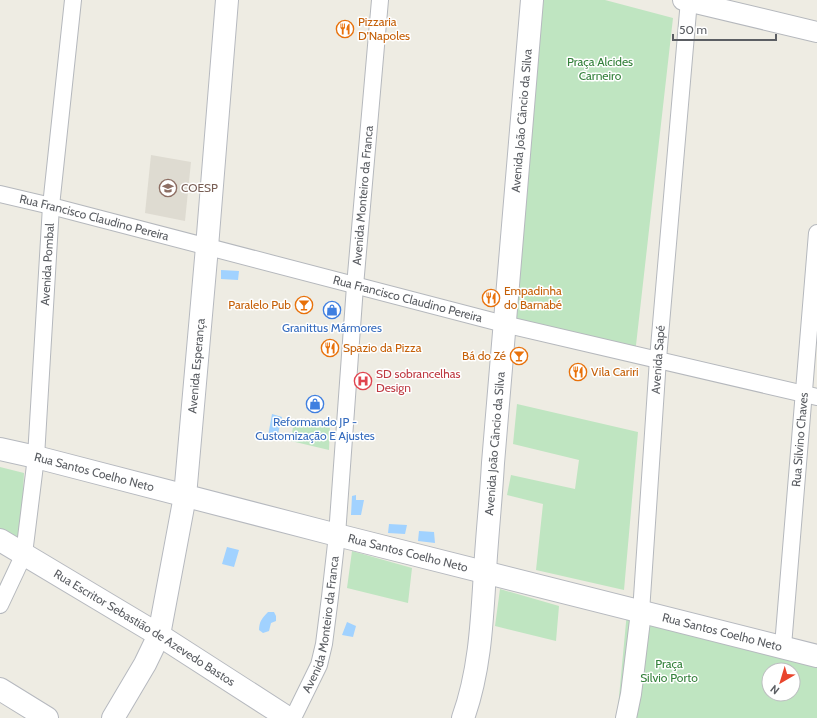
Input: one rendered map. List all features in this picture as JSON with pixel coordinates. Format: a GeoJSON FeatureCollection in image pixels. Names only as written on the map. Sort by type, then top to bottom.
{"type":"FeatureCollection","features":[{"type":"Feature","properties":{"kind":"main road","name":"Avenida Esperança"},"geometry":{"type":"LineString","coordinates":[[113,718],[145,664],[159,635],[185,496],[207,247],[226,0]]}},
{"type":"Feature","properties":{"kind":"main road","name":"Avenida João Câncio da Silva"},"geometry":{"type":"LineString","coordinates":[[463,718],[468,704],[476,669],[482,623],[504,324],[532,0]]}},
{"type":"Feature","properties":{"kind":"main road","name":"Rua Santos Coelho Neto"},"geometry":{"type":"LineString","coordinates":[[0,449],[641,612],[783,646],[817,656]]}},
{"type":"Feature","properties":{"kind":"main road","name":"Rua Escritor Sebastião de Azevedo Bastos"},"geometry":{"type":"LineString","coordinates":[[0,540],[159,635],[288,718]]}},
{"type":"Feature","properties":{"kind":"main road"},"geometry":{"type":"LineString","coordinates":[[0,690],[47,718]]}},
{"type":"Feature","properties":{"kind":"street","name":"Avenida Pombal"},"geometry":{"type":"LineString","coordinates":[[0,605],[24,554],[36,457],[51,206],[73,0]]}},
{"type":"Feature","properties":{"kind":"street","name":"Avenida Monteiro da Franca"},"geometry":{"type":"LineString","coordinates":[[293,718],[319,665],[324,644],[337,535],[355,286],[380,0]]}},
{"type":"Feature","properties":{"kind":"street"},"geometry":{"type":"LineString","coordinates":[[687,1],[817,32]]}},
{"type":"Feature","properties":{"kind":"street","name":"Avenida Sapé"},"geometry":{"type":"LineString","coordinates":[[626,718],[631,694],[641,612],[658,360],[687,1]]}},
{"type":"Feature","properties":{"kind":"street","name":"Rua Francisco Claudino Pereira"},"geometry":{"type":"LineString","coordinates":[[0,194],[504,324],[811,396]]}},
{"type":"Feature","properties":{"kind":"street","name":"Rua Silvino Chaves"},"geometry":{"type":"LineString","coordinates":[[783,646],[811,396],[817,233]]}},
{"type":"Feature","properties":{"kind":"shaded area","name":"COESP"},"geometry":{"type":"Polygon","coordinates":[[[151,155],[191,162],[185,221],[145,213],[151,155]]]}},
{"type":"Feature","properties":{"kind":"green space","name":"Praça Alcides Carneiro"},"geometry":{"type":"Polygon","coordinates":[[[539,0],[605,0],[673,18],[635,354],[512,326],[539,0]]]}},
{"type":"Feature","properties":{"kind":"green space"},"geometry":{"type":"Polygon","coordinates":[[[517,404],[638,432],[624,590],[536,570],[543,504],[507,495],[511,475],[575,489],[579,460],[513,444],[517,404]]]}},
{"type":"Feature","properties":{"kind":"green space"},"geometry":{"type":"Polygon","coordinates":[[[294,419],[330,425],[329,450],[291,441],[294,419]]]}},
{"type":"Feature","properties":{"kind":"green space"},"geometry":{"type":"Polygon","coordinates":[[[0,467],[24,473],[20,555],[0,542],[0,467]]]}},
{"type":"Feature","properties":{"kind":"green space"},"geometry":{"type":"Polygon","coordinates":[[[352,551],[412,568],[408,603],[347,588],[352,551]]]}},
{"type":"Feature","properties":{"kind":"green space"},"geometry":{"type":"Polygon","coordinates":[[[500,589],[559,606],[556,641],[495,626],[500,589]]]}},
{"type":"Feature","properties":{"kind":"green space","name":"Praça Silvio Porto"},"geometry":{"type":"Polygon","coordinates":[[[627,612],[817,659],[817,718],[617,718],[627,612]]]}},
{"type":"Feature","properties":{"kind":"water"},"geometry":{"type":"Polygon","coordinates":[[[221,270],[239,271],[238,280],[221,279],[221,270]]]}},
{"type":"Feature","properties":{"kind":"water"},"geometry":{"type":"Polygon","coordinates":[[[272,414],[282,417],[277,438],[268,436],[272,414]]]}},
{"type":"Feature","properties":{"kind":"water"},"geometry":{"type":"Polygon","coordinates":[[[356,495],[356,500],[364,500],[361,515],[351,515],[352,496],[356,495]]]}},
{"type":"Feature","properties":{"kind":"water"},"geometry":{"type":"Polygon","coordinates":[[[389,524],[407,525],[405,534],[388,533],[389,524]]]}},
{"type":"Feature","properties":{"kind":"water"},"geometry":{"type":"Polygon","coordinates":[[[419,531],[434,532],[435,543],[418,541],[419,531]]]}},
{"type":"Feature","properties":{"kind":"water"},"geometry":{"type":"Polygon","coordinates":[[[227,547],[239,550],[234,567],[222,564],[227,547]]]}},
{"type":"Feature","properties":{"kind":"water"},"geometry":{"type":"Polygon","coordinates":[[[268,612],[274,612],[276,621],[271,623],[269,631],[263,633],[259,630],[260,622],[268,612]]]}},
{"type":"Feature","properties":{"kind":"water"},"geometry":{"type":"Polygon","coordinates":[[[347,622],[356,626],[353,637],[342,635],[347,622]]]}},
{"type":"Feature","properties":{"kind":"place","name":"Pizzaria D'Napoles"},"geometry":{"type":"Point","coordinates":[345,29]}},
{"type":"Feature","properties":{"kind":"place","name":"COESP"},"geometry":{"type":"Point","coordinates":[168,188]}},
{"type":"Feature","properties":{"kind":"place","name":"Empadinha do Barnabé"},"geometry":{"type":"Point","coordinates":[491,298]}},
{"type":"Feature","properties":{"kind":"place","name":"Paralelo Pub"},"geometry":{"type":"Point","coordinates":[304,305]}},
{"type":"Feature","properties":{"kind":"place","name":"Granittus Mármores"},"geometry":{"type":"Point","coordinates":[332,310]}},
{"type":"Feature","properties":{"kind":"place","name":"Spazio da Pizza"},"geometry":{"type":"Point","coordinates":[330,348]}},
{"type":"Feature","properties":{"kind":"place","name":"Bá do Zé"},"geometry":{"type":"Point","coordinates":[519,356]}},
{"type":"Feature","properties":{"kind":"place","name":"Vila Cariri"},"geometry":{"type":"Point","coordinates":[578,372]}},
{"type":"Feature","properties":{"kind":"place","name":"SD sobrancelhas Design"},"geometry":{"type":"Point","coordinates":[363,381]}},
{"type":"Feature","properties":{"kind":"place","name":"Reformando JP - Customização E Ajustes"},"geometry":{"type":"Point","coordinates":[315,404]}}]}
